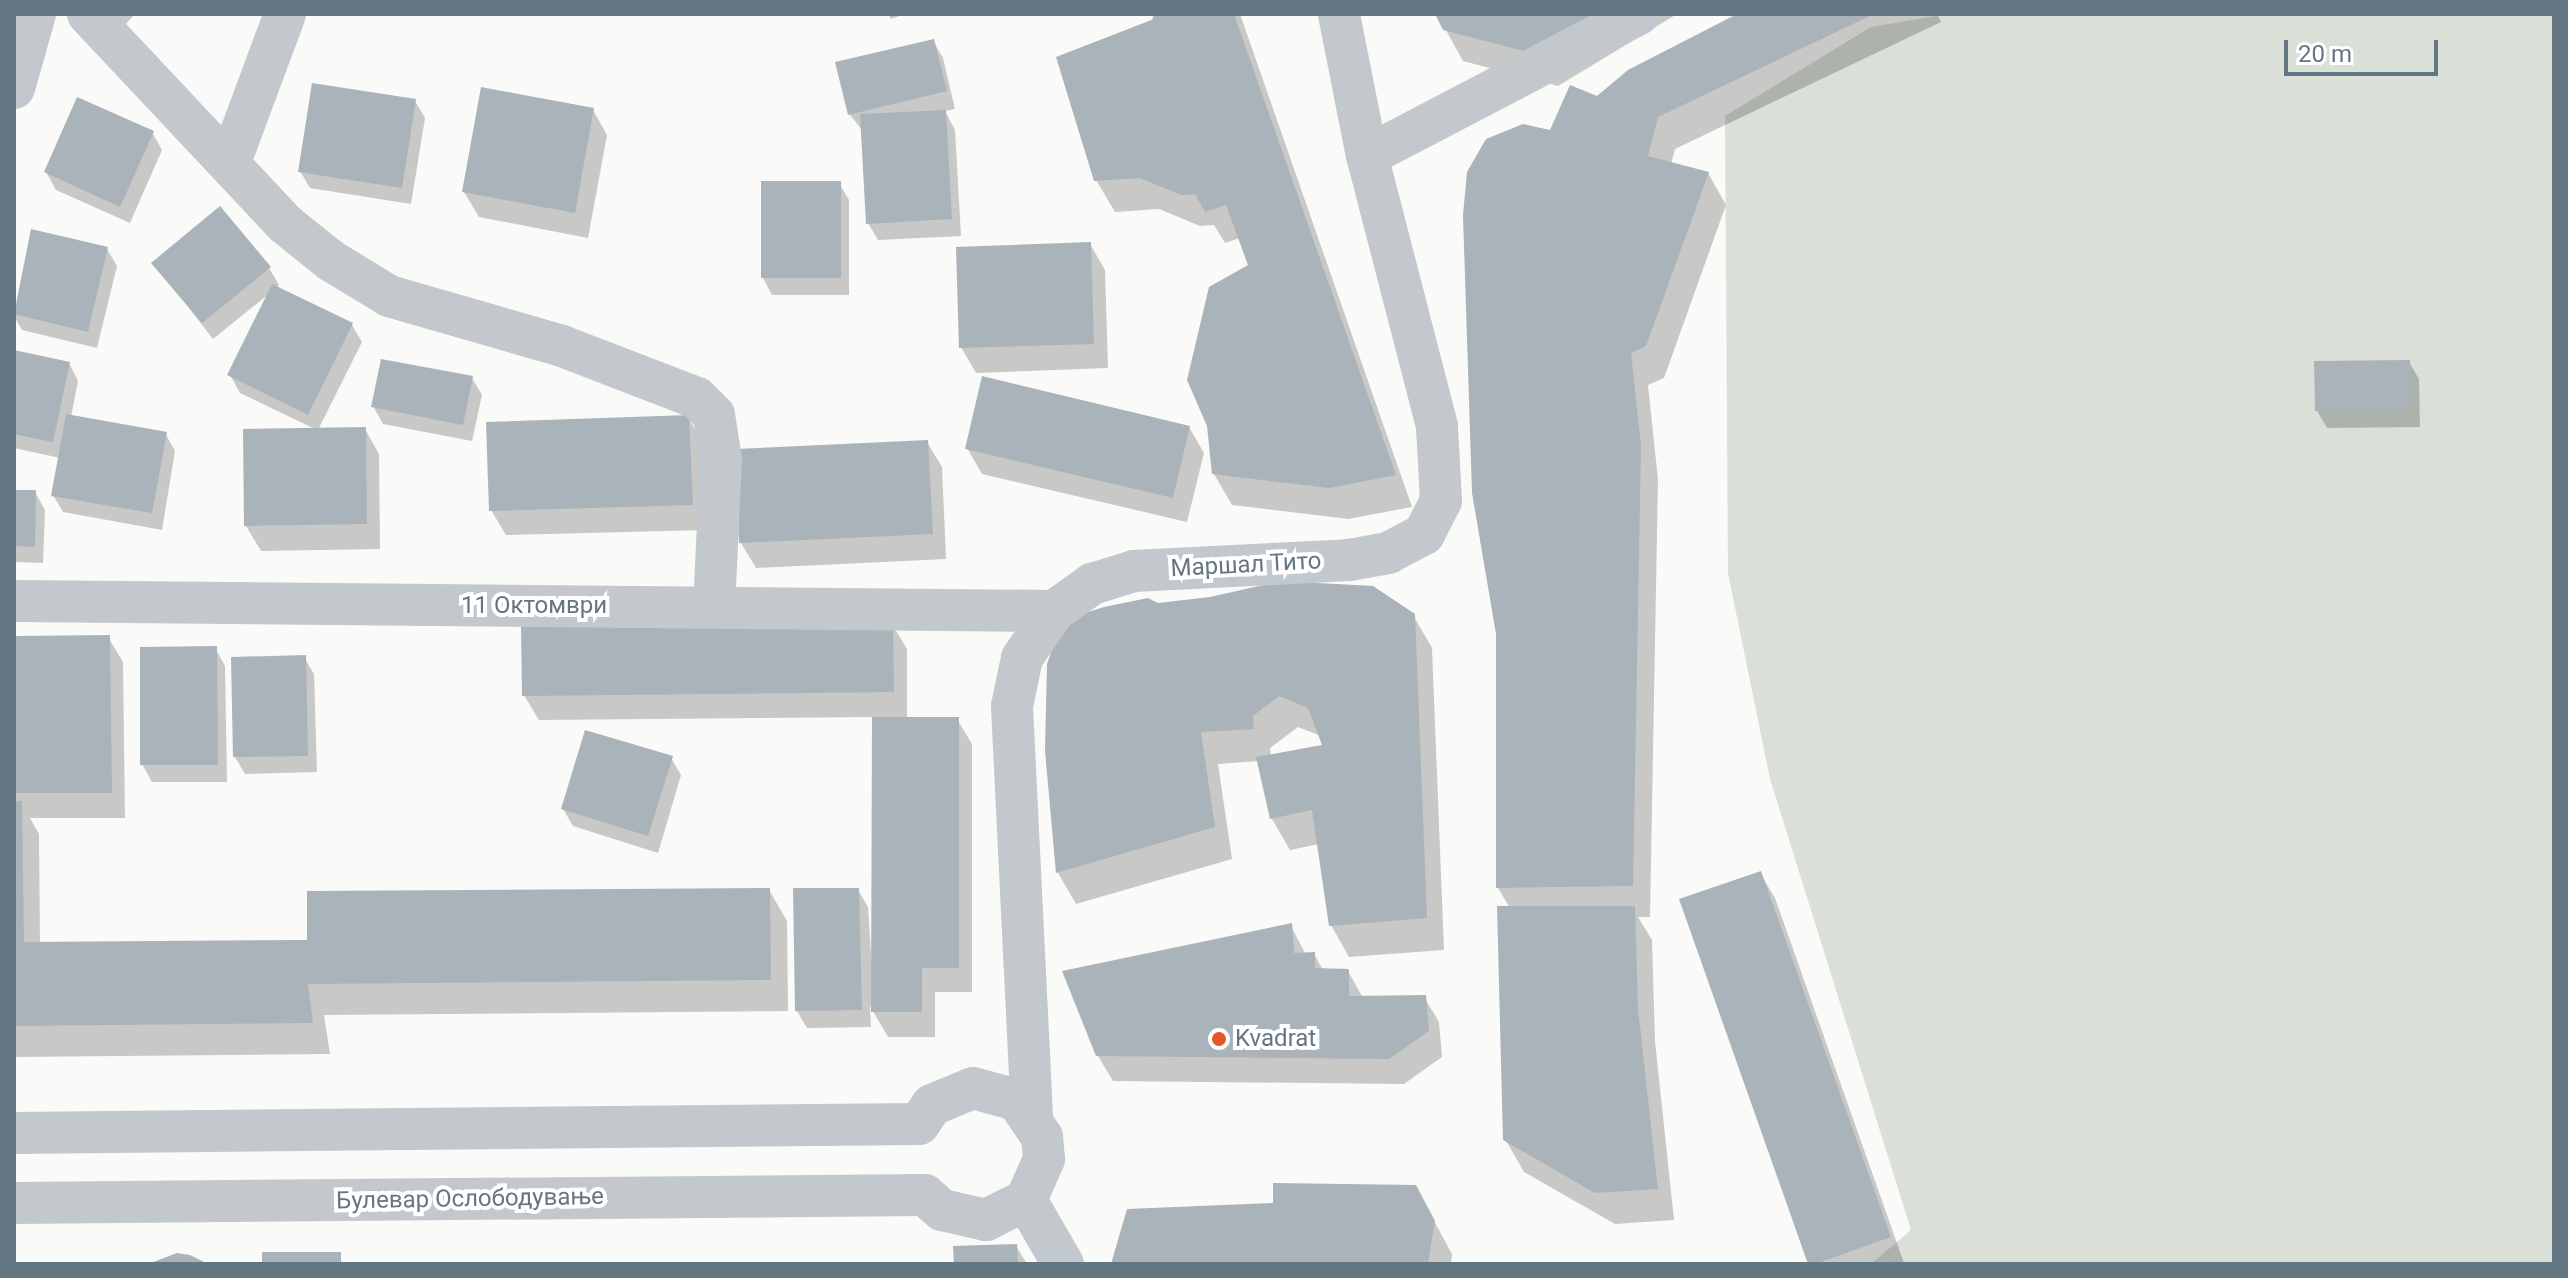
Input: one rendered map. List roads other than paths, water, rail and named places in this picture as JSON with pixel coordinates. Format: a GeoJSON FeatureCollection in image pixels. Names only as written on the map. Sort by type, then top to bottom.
{"type":"FeatureCollection","features":[{"type":"Feature","properties":{"kind":"street"},"geometry":{"type":"LineString","coordinates":[[14,88],[35,14]]}},
{"type":"Feature","properties":{"kind":"street"},"geometry":{"type":"LineString","coordinates":[[88,14],[163,99],[230,162],[284,223],[330,260],[389,296],[562,346],[673,385],[697,398],[714,415],[721,460],[714,607]]}},
{"type":"Feature","properties":{"kind":"street"},"geometry":{"type":"LineString","coordinates":[[230,162],[285,14]]}},
{"type":"Feature","properties":{"kind":"street","name":"Маршал Тито"},"geometry":{"type":"LineString","coordinates":[[1026,1200],[1044,1159],[1042,1137],[1032,1116],[1012,706],[1022,658],[1054,611],[1092,584],[1134,571],[1349,560],[1388,553],[1424,534],[1441,501],[1437,426],[1367,156],[1339,14]]}},
{"type":"Feature","properties":{"kind":"street"},"geometry":{"type":"LineString","coordinates":[[1367,156],[1639,14]]}},
{"type":"Feature","properties":{"kind":"street","name":"11 Октомври"},"geometry":{"type":"LineString","coordinates":[[14,601],[1054,611]]}},
{"type":"Feature","properties":{"kind":"street"},"geometry":{"type":"LineString","coordinates":[[14,1133],[919,1124],[932,1105],[973,1088],[1017,1100],[1032,1116]]}},
{"type":"Feature","properties":{"kind":"street","name":"Булевар Ослободување"},"geometry":{"type":"LineString","coordinates":[[14,1203],[925,1195],[942,1210],[986,1220],[1026,1200]]}},
{"type":"Feature","properties":{"kind":"street"},"geometry":{"type":"LineString","coordinates":[[1026,1200],[1063,1264]]}},
{"type":"Feature","properties":{"kind":"place","name":"Kvadrat"},"geometry":{"type":"Point","coordinates":[1219,1039]}}]}
